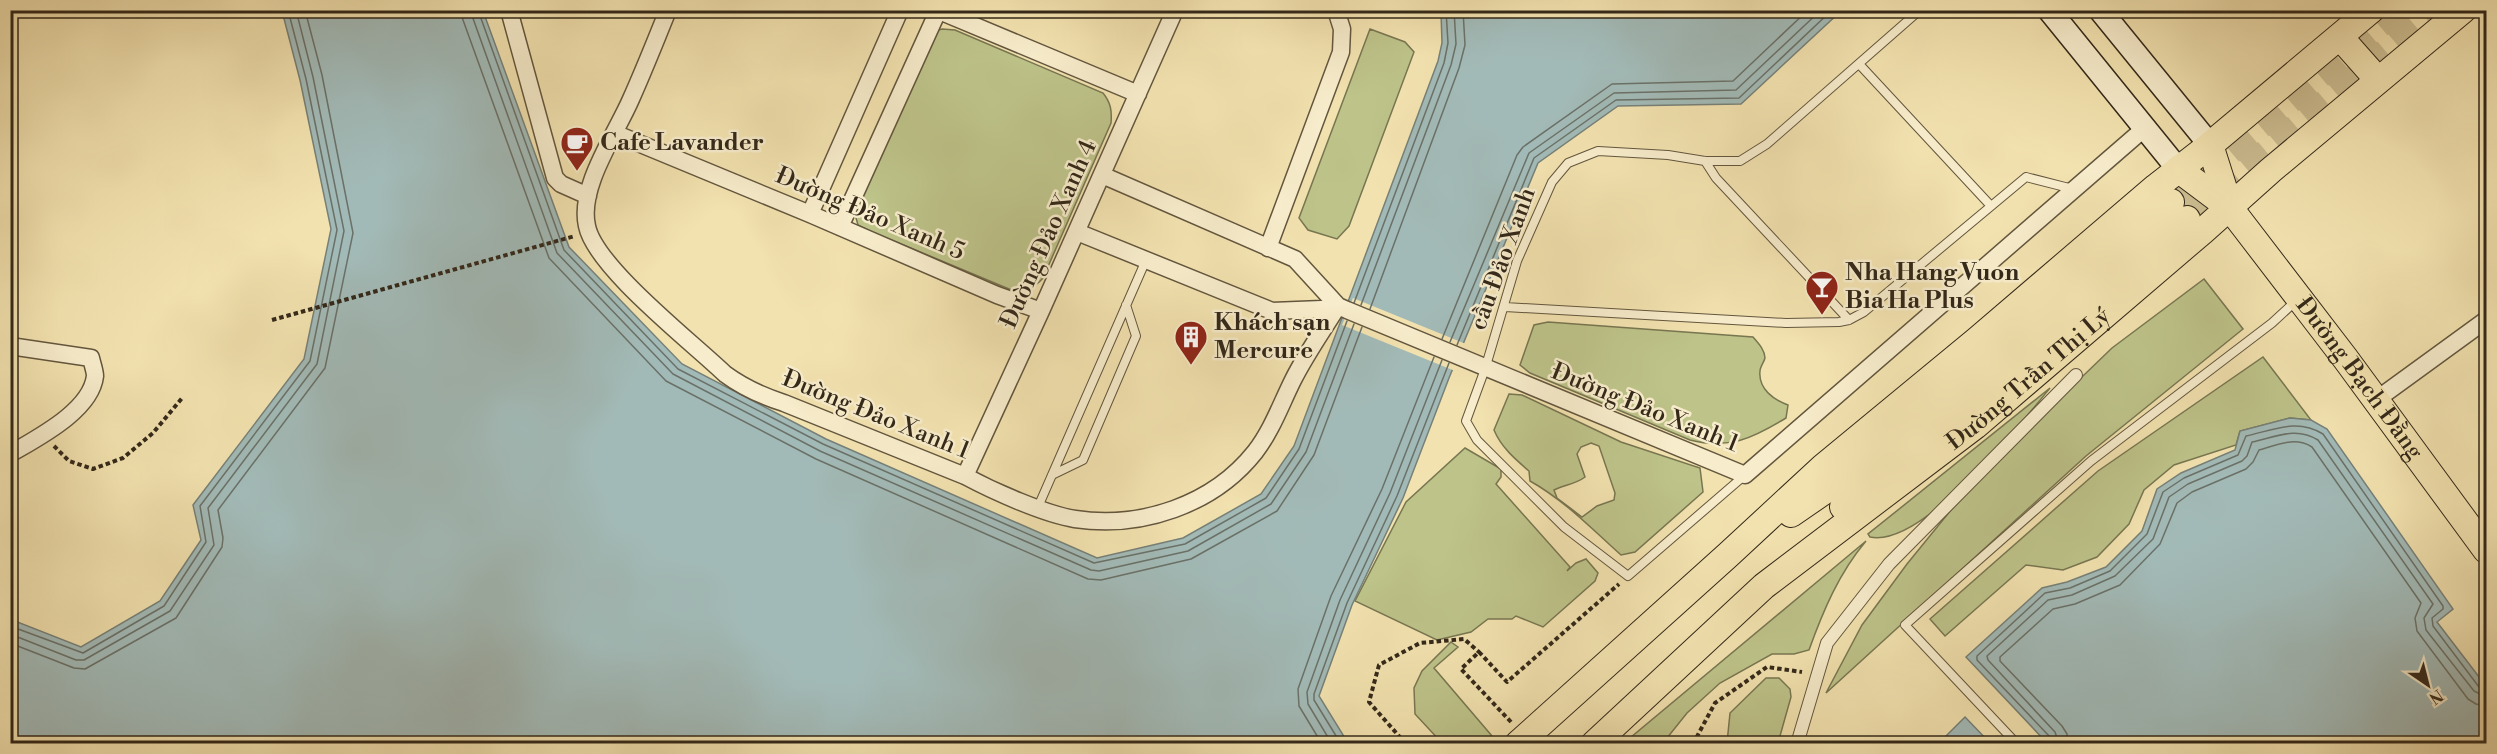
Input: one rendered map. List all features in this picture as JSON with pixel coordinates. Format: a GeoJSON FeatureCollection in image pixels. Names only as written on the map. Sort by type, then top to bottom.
{"type":"FeatureCollection","features":[{"type":"Feature","properties":{"kind":"main road"},"geometry":{"type":"LineString","coordinates":[[2049,10],[2178,169],[2230,208]]}},
{"type":"Feature","properties":{"kind":"main road"},"geometry":{"type":"LineString","coordinates":[[2100,10],[2210,145],[2230,208]]}},
{"type":"Feature","properties":{"kind":"main road"},"geometry":{"type":"LineString","coordinates":[[1517,736],[1550,714],[1823,467],[2371,10]]}},
{"type":"Feature","properties":{"kind":"main road","name":"Đường Trần Thị Lý"},"geometry":{"type":"LineString","coordinates":[[1594,744],[1764,586],[1975,426],[2378,80],[2463,10]]}},
{"type":"Feature","properties":{"kind":"main road"},"geometry":{"type":"LineString","coordinates":[[2340,37],[2378,80]]}},
{"type":"Feature","properties":{"kind":"main road","name":"Đường Bạch Đằng"},"geometry":{"type":"LineString","coordinates":[[2230,208],[2300,298],[2487,550]]}},
{"type":"Feature","properties":{"kind":"main road"},"geometry":{"type":"LineString","coordinates":[[1728,555],[1836,483],[2179,211],[1851,500],[1764,586]]}},
{"type":"Feature","properties":{"kind":"street"},"geometry":{"type":"LineString","coordinates":[[509,10],[555,178],[561,184],[588,196]]}},
{"type":"Feature","properties":{"kind":"street","name":"Đường Đảo Xanh 1"},"geometry":{"type":"LineString","coordinates":[[668,10],[592,182],[588,196],[587,226],[599,252],[622,279],[687,340],[744,387],[1038,507],[1074,519],[1113,521],[1134,519],[1174,510],[1208,493],[1225,481],[1255,451],[1277,416],[1294,379],[1342,308]]}},
{"type":"Feature","properties":{"kind":"street"},"geometry":{"type":"LineString","coordinates":[[810,214],[900,10]]}},
{"type":"Feature","properties":{"kind":"street","name":"Đường Đảo Xanh 4"},"geometry":{"type":"LineString","coordinates":[[965,476],[1077,232],[1175,10]]}},
{"type":"Feature","properties":{"kind":"street"},"geometry":{"type":"LineString","coordinates":[[1268,248],[1341,52],[1342,29],[1336,10]]}},
{"type":"Feature","properties":{"kind":"street"},"geometry":{"type":"LineString","coordinates":[[840,227],[937,11],[1138,94]]}},
{"type":"Feature","properties":{"kind":"street","name":"Đường Đảo Xanh 1"},"geometry":{"type":"LineString","coordinates":[[1102,176],[1295,259],[1342,308],[1744,475],[2145,128]]}},
{"type":"Feature","properties":{"kind":"street","name":"Đường Đảo Xanh 5"},"geometry":{"type":"LineString","coordinates":[[614,133],[810,214],[996,295],[1041,311]]}},
{"type":"Feature","properties":{"kind":"street","name":"Đường Đảo Xanh 1"},"geometry":{"type":"LineString","coordinates":[[1077,232],[1272,311],[1342,308]]}},
{"type":"Feature","properties":{"kind":"street"},"geometry":{"type":"LineString","coordinates":[[2376,400],[2487,320]]}},
{"type":"Feature","properties":{"kind":"street"},"geometry":{"type":"LineString","coordinates":[[10,346],[92,358],[95,376],[88,394],[73,412],[42,435],[10,454]]}},
{"type":"Feature","properties":{"kind":"street"},"geometry":{"type":"LineString","coordinates":[[1797,744],[1827,643],[1888,564],[2076,375]]}},
{"type":"Feature","properties":{"kind":"lane","name":"cầu Đảo Xanh"},"geometry":{"type":"LineString","coordinates":[[1628,576],[1564,527],[1477,440],[1466,421],[1505,307],[1517,261],[1552,182],[1568,163],[1598,151],[1668,154],[1705,161],[1740,161],[1758,150],[1804,113],[1920,10]]}},
{"type":"Feature","properties":{"kind":"lane"},"geometry":{"type":"LineString","coordinates":[[1859,64],[1991,206]]}},
{"type":"Feature","properties":{"kind":"lane"},"geometry":{"type":"LineString","coordinates":[[1705,161],[1716,178],[1848,320]]}},
{"type":"Feature","properties":{"kind":"lane"},"geometry":{"type":"LineString","coordinates":[[1505,307],[1786,323],[1848,320],[1864,312],[2026,177],[2073,189]]}},
{"type":"Feature","properties":{"kind":"lane"},"geometry":{"type":"LineString","coordinates":[[1038,507],[1146,260]]}},
{"type":"Feature","properties":{"kind":"lane"},"geometry":{"type":"LineString","coordinates":[[2017,744],[1905,625],[2091,461],[2272,323],[2300,298]]}},
{"type":"Feature","properties":{"kind":"lane"},"geometry":{"type":"LineString","coordinates":[[1051,476],[1083,460],[1136,336],[1126,305]]}},
{"type":"Feature","properties":{"kind":"lane"},"geometry":{"type":"LineString","coordinates":[[1628,576],[1744,475]]}},
{"type":"Feature","properties":{"kind":"path"},"geometry":{"type":"LineString","coordinates":[[272,320],[589,232]]}},
{"type":"Feature","properties":{"kind":"path"},"geometry":{"type":"LineString","coordinates":[[42,435],[69,461],[93,470],[123,458],[153,433],[183,397]]}},
{"type":"Feature","properties":{"kind":"path"},"geometry":{"type":"LineString","coordinates":[[1406,744],[1369,702],[1379,665],[1420,643],[1464,639],[1507,682],[1628,576]]}},
{"type":"Feature","properties":{"kind":"path"},"geometry":{"type":"LineString","coordinates":[[1479,652],[1461,669],[1517,736]]}},
{"type":"Feature","properties":{"kind":"path"},"geometry":{"type":"LineString","coordinates":[[1693,744],[1716,703],[1767,667],[1799,670],[1816,679]]}},
{"type":"Feature","properties":{"kind":"green space"},"geometry":{"type":"Polygon","coordinates":[[[942,29],[955,30],[1103,93],[1109,104],[1111,123],[1043,278],[1028,289],[1009,289],[858,225],[854,211],[932,32],[942,29]]]}},
{"type":"Feature","properties":{"kind":"green space"},"geometry":{"type":"Polygon","coordinates":[[[1370,29],[1405,42],[1414,52],[1349,226],[1337,239],[1308,230],[1299,218],[1370,29]]]}},
{"type":"Feature","properties":{"kind":"green space"},"geometry":{"type":"Polygon","coordinates":[[[2204,279],[2243,329],[2086,456],[1826,693],[1862,625],[1951,510],[2030,427],[2112,348],[2204,279]]]}},
{"type":"Feature","properties":{"kind":"green space"},"geometry":{"type":"Polygon","coordinates":[[[1548,322],[1753,337],[1765,355],[1760,371],[1764,388],[1772,397],[1788,405],[1786,418],[1763,431],[1729,443],[1704,443],[1690,440],[1530,373],[1520,365],[1534,325],[1548,322]]]}},
{"type":"Feature","properties":{"kind":"green space"},"geometry":{"type":"Polygon","coordinates":[[[2263,357],[2311,420],[2290,418],[2240,431],[2236,445],[2174,465],[2144,490],[2129,524],[2097,557],[2063,570],[2026,565],[1945,636],[1930,619],[2098,471],[2263,357]]]}},
{"type":"Feature","properties":{"kind":"green space"},"geometry":{"type":"Polygon","coordinates":[[[2050,388],[1993,455],[1942,505],[1916,524],[1891,535],[1870,537],[1868,534],[2050,388]]]}},
{"type":"Feature","properties":{"kind":"green space"},"geometry":{"type":"Polygon","coordinates":[[[1509,394],[1522,395],[1621,442],[1700,468],[1703,492],[1635,552],[1621,555],[1566,506],[1530,481],[1529,471],[1504,447],[1494,430],[1509,394]],[[1591,443],[1581,447],[1577,454],[1585,477],[1554,490],[1557,498],[1582,517],[1597,506],[1614,500],[1615,493],[1599,446],[1591,443]]]}},
{"type":"Feature","properties":{"kind":"green space"},"geometry":{"type":"Polygon","coordinates":[[[1465,448],[1501,469],[1501,477],[1496,484],[1570,567],[1567,571],[1576,563],[1586,559],[1598,573],[1595,581],[1543,627],[1516,616],[1512,619],[1488,619],[1471,632],[1437,640],[1355,601],[1406,502],[1465,448]]]}},
{"type":"Feature","properties":{"kind":"green space"},"geometry":{"type":"Polygon","coordinates":[[[1866,541],[1856,553],[1833,593],[1809,650],[1794,654],[1772,654],[1720,683],[1687,713],[1663,743],[1624,743],[1866,541]]]}},
{"type":"Feature","properties":{"kind":"green space"},"geometry":{"type":"Polygon","coordinates":[[[1451,642],[1458,647],[1434,668],[1492,736],[1485,743],[1442,743],[1415,714],[1414,688],[1422,671],[1451,642]]]}},
{"type":"Feature","properties":{"kind":"green space"},"geometry":{"type":"Polygon","coordinates":[[[1766,678],[1779,678],[1790,689],[1791,697],[1778,743],[1727,743],[1730,713],[1766,678]]]}},
{"type":"Feature","properties":{"kind":"water"},"geometry":{"type":"Polygon","coordinates":[[[282,11],[483,11],[569,247],[682,364],[826,439],[1097,558],[1183,538],[1261,494],[1294,446],[1438,61],[1442,43],[1441,13],[1439,11],[1841,11],[1741,104],[1618,106],[1538,163],[1449,378],[1403,498],[1352,605],[1319,696],[1348,743],[11,743],[10,619],[81,647],[160,601],[201,540],[193,505],[304,359],[331,229],[300,80],[282,11]]]}},
{"type":"Feature","properties":{"kind":"water"},"geometry":{"type":"Polygon","coordinates":[[[2290,418],[2311,420],[2327,429],[2453,609],[2437,622],[2486,686],[2486,743],[2047,743],[1966,657],[2042,588],[2067,582],[2106,567],[2142,531],[2157,489],[2181,473],[2235,450],[2240,431],[2290,418]]]}},
{"type":"Feature","properties":{"kind":"water"},"geometry":{"type":"Polygon","coordinates":[[[1965,717],[1990,743],[1939,743],[1965,717]]]}},
{"type":"Feature","properties":{"kind":"pier"},"geometry":{"type":"Polygon","coordinates":[[[1353,298],[1466,344],[1455,371],[1342,325],[1353,298]]]}},
{"type":"Feature","properties":{"kind":"tunnel"},"geometry":{"type":"LineString","coordinates":[[2171,202],[2397,10]]}},
{"type":"Feature","properties":{"kind":"tunnel"},"geometry":{"type":"LineString","coordinates":[[2187,219],[2435,10]]}},
{"type":"Feature","properties":{"kind":"place","name":"Cafe Lavander"},"geometry":{"type":"Point","coordinates":[577,172]}},
{"type":"Feature","properties":{"kind":"place","name":"Nha Hang Vuon Bia Ha Plus"},"geometry":{"type":"Point","coordinates":[1822,316]}},
{"type":"Feature","properties":{"kind":"place","name":"Khách sạn Mercure"},"geometry":{"type":"Point","coordinates":[1191,366]}}]}
